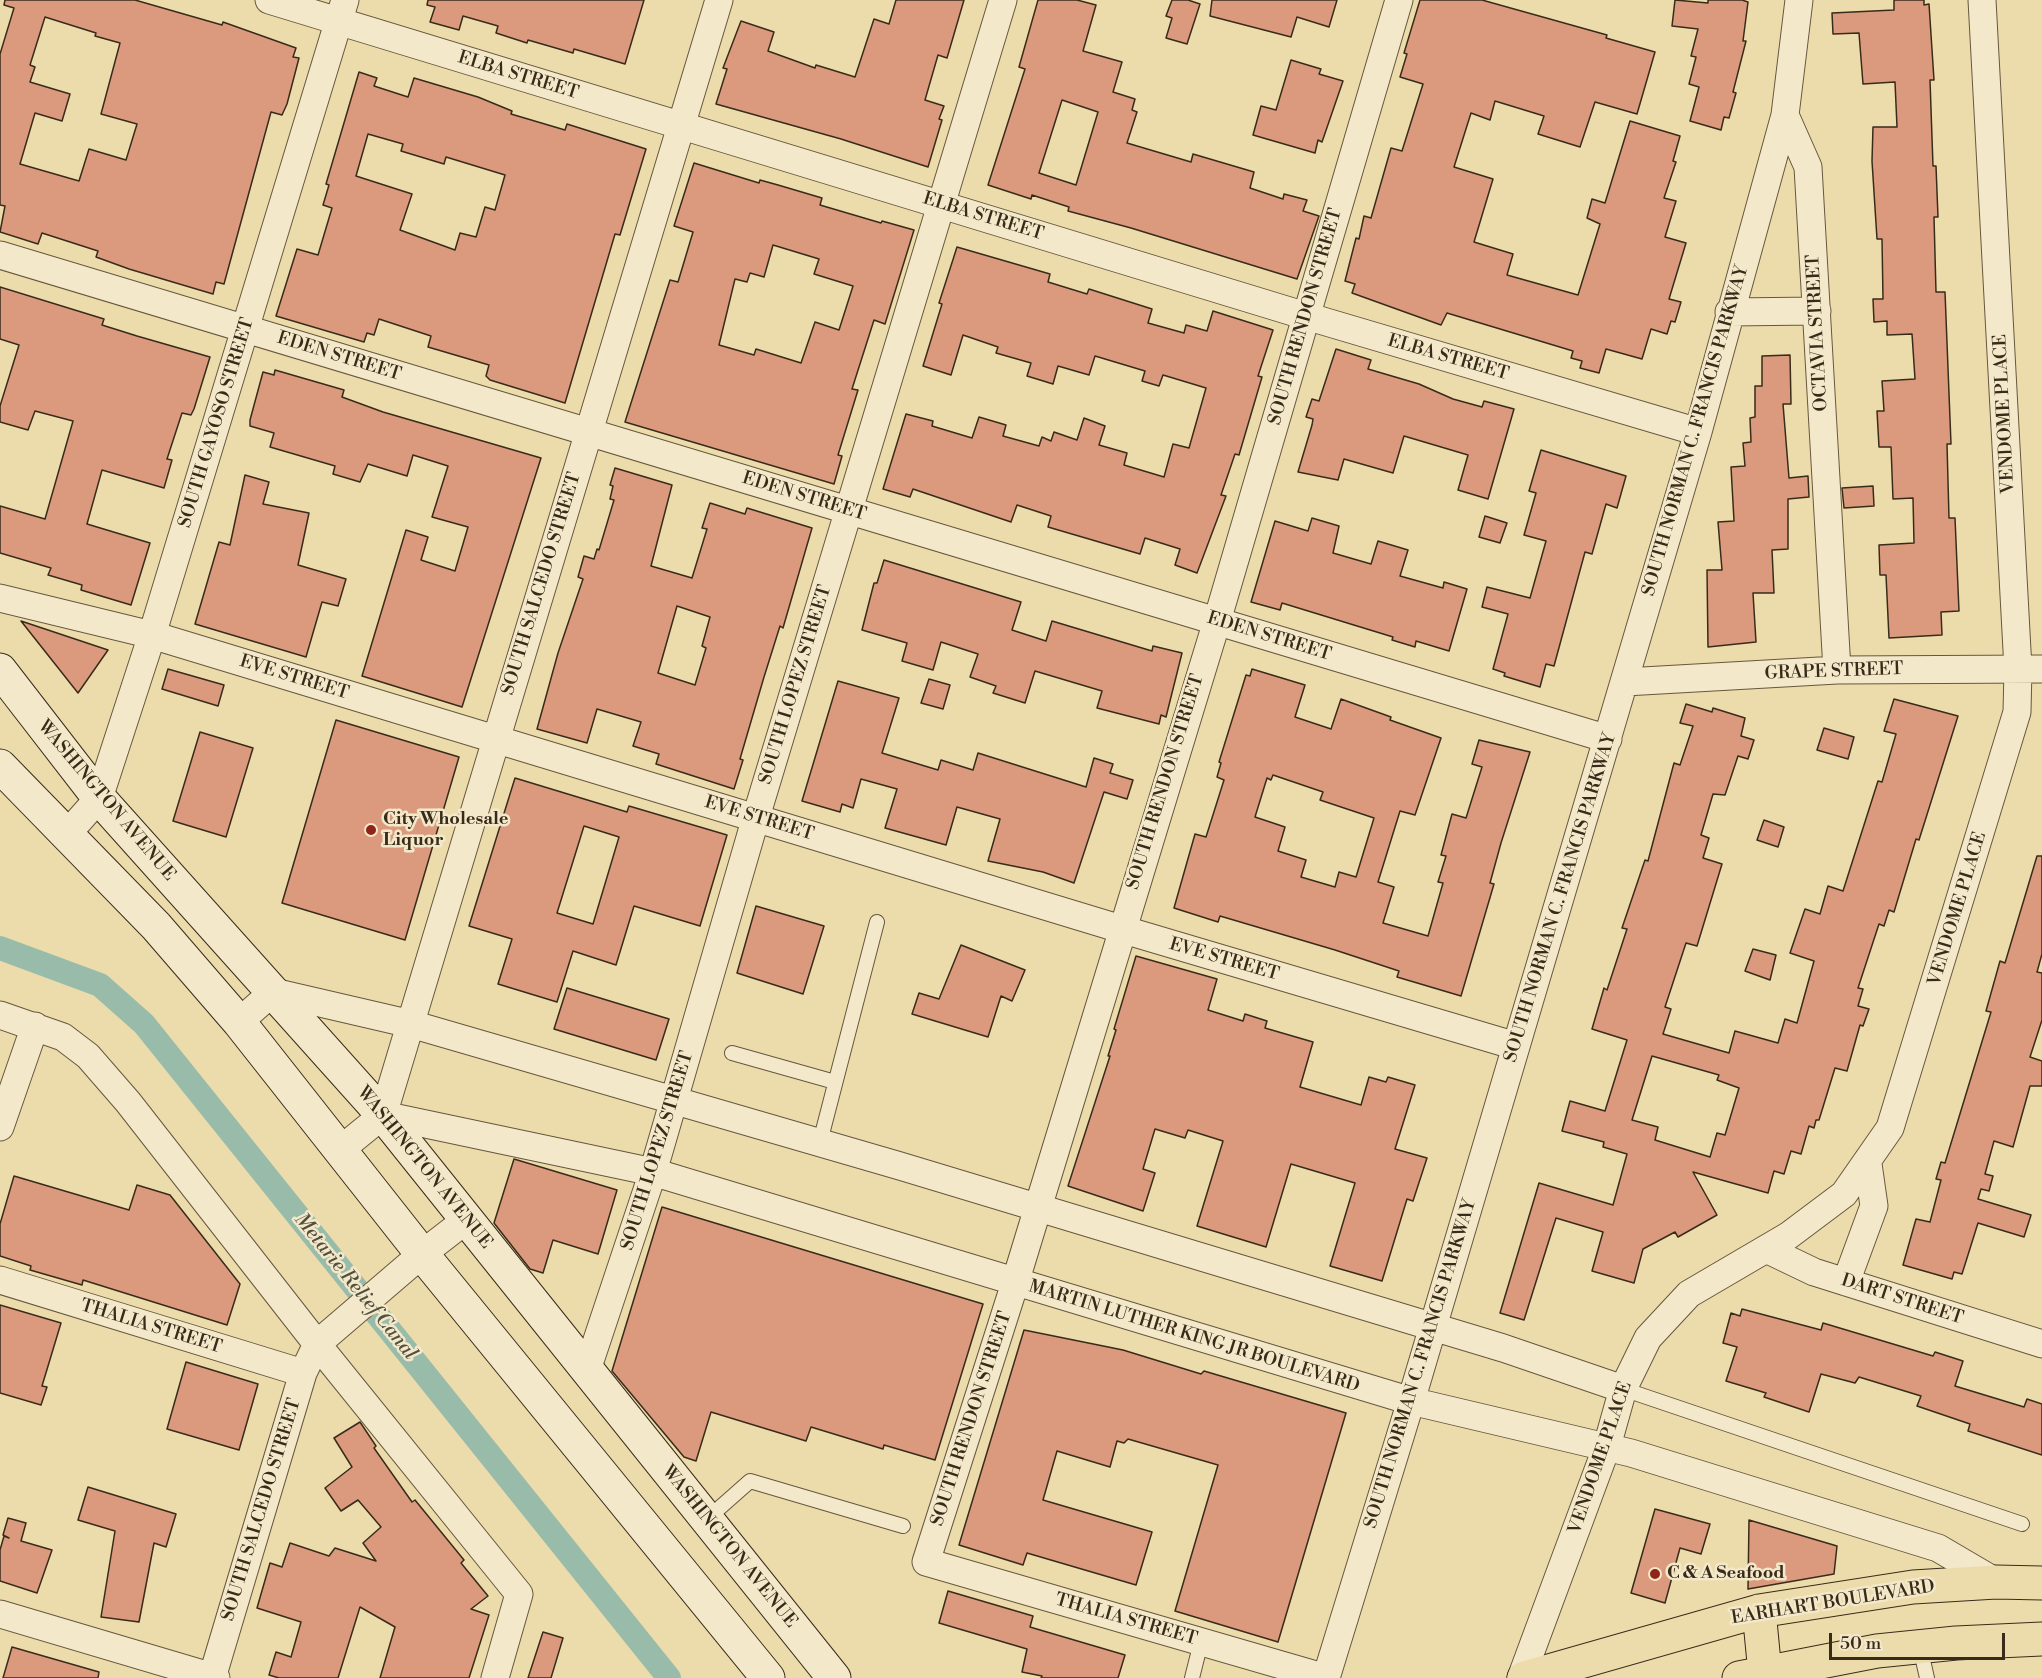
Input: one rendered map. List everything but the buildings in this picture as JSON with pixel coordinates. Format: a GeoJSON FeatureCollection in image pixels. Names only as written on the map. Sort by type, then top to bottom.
{"type":"FeatureCollection","features":[{"type":"Feature","properties":{"kind":"main road","name":"EARHART BOULEVARD"},"geometry":{"type":"LineString","coordinates":[[1523,1678],[1759,1611],[1912,1587],[1996,1582],[2042,1583]]}},
{"type":"Feature","properties":{"kind":"main road"},"geometry":{"type":"LineString","coordinates":[[1759,1611],[1752,1675],[1867,1653],[2042,1639]]}},
{"type":"Feature","properties":{"kind":"street","name":"ELBA STREET"},"geometry":{"type":"LineString","coordinates":[[269,0],[342,11],[681,125],[1306,316],[1698,432]]}},
{"type":"Feature","properties":{"kind":"street","name":"SOUTH SALCEDO STREET"},"geometry":{"type":"LineString","coordinates":[[383,1115],[719,0]]}},
{"type":"Feature","properties":{"kind":"street","name":"SOUTH LOPEZ STREET"},"geometry":{"type":"LineString","coordinates":[[587,1370],[675,1100],[756,818],[943,205],[1003,0]]}},
{"type":"Feature","properties":{"kind":"street","name":"SOUTH RENDON STREET"},"geometry":{"type":"LineString","coordinates":[[926,1562],[1015,1283],[1216,621],[1400,0]]}},
{"type":"Feature","properties":{"kind":"street"},"geometry":{"type":"LineString","coordinates":[[1785,115],[1799,0]]}},
{"type":"Feature","properties":{"kind":"street","name":"VENDOME PLACE"},"geometry":{"type":"LineString","coordinates":[[1523,1678],[1607,1446],[1623,1389],[1648,1338],[1663,1319],[1689,1294],[1806,1224],[1844,1194],[1868,1164],[1890,1128],[1934,991],[2030,669],[1982,0]]}},
{"type":"Feature","properties":{"kind":"street","name":"SOUTH GAYOSO STREET"},"geometry":{"type":"LineString","coordinates":[[67,834],[99,798],[152,635],[342,11]]}},
{"type":"Feature","properties":{"kind":"street","name":"OCTAVIA STREET"},"geometry":{"type":"LineString","coordinates":[[1785,115],[1808,167],[1837,670]]}},
{"type":"Feature","properties":{"kind":"street","name":"SOUTH NORMAN C. FRANCIS PARKWAY"},"geometry":{"type":"LineString","coordinates":[[1326,1678],[1625,682],[1698,432],[1729,312],[1785,115]]}},
{"type":"Feature","properties":{"kind":"street","name":"EDEN STREET"},"geometry":{"type":"LineString","coordinates":[[0,255],[1608,739]]}},
{"type":"Feature","properties":{"kind":"street"},"geometry":{"type":"LineString","coordinates":[[1729,312],[1816,310]]}},
{"type":"Feature","properties":{"kind":"street","name":"EVE STREET"},"geometry":{"type":"LineString","coordinates":[[0,598],[152,635],[1121,930],[1516,1046]]}},
{"type":"Feature","properties":{"kind":"street","name":"GRAPE STREET"},"geometry":{"type":"LineString","coordinates":[[1625,682],[1837,670],[2030,669]]}},
{"type":"Feature","properties":{"kind":"street","name":"WASHINGTON AVENUE"},"geometry":{"type":"LineString","coordinates":[[0,670],[99,798],[383,1115],[834,1678]]}},
{"type":"Feature","properties":{"kind":"street"},"geometry":{"type":"LineString","coordinates":[[0,766],[156,926],[239,1022],[422,1254],[768,1678]]}},
{"type":"Feature","properties":{"kind":"street"},"geometry":{"type":"LineString","coordinates":[[239,1022],[273,992],[411,1024],[820,1142],[1503,1348],[1623,1389]]}},
{"type":"Feature","properties":{"kind":"street"},"geometry":{"type":"LineString","coordinates":[[0,1015],[63,1037],[88,1056],[128,1102],[317,1344],[519,1594],[495,1678]]}},
{"type":"Feature","properties":{"kind":"street"},"geometry":{"type":"LineString","coordinates":[[1,1121],[35,1026]]}},
{"type":"Feature","properties":{"kind":"street"},"geometry":{"type":"LineString","coordinates":[[340,1150],[383,1115]]}},
{"type":"Feature","properties":{"kind":"street","name":"MARTIN LUTHER KING JR BOULEVARD"},"geometry":{"type":"LineString","coordinates":[[383,1115],[653,1172],[1411,1401],[1607,1446],[1938,1548],[1996,1582]]}},
{"type":"Feature","properties":{"kind":"street"},"geometry":{"type":"LineString","coordinates":[[1846,1282],[1874,1206],[1868,1164]]}},
{"type":"Feature","properties":{"kind":"street"},"geometry":{"type":"LineString","coordinates":[[317,1344],[422,1254],[466,1220]]}},
{"type":"Feature","properties":{"kind":"street","name":"DART STREET"},"geometry":{"type":"LineString","coordinates":[[1766,1249],[1814,1272],[2042,1344]]}},
{"type":"Feature","properties":{"kind":"street","name":"THALIA STREET"},"geometry":{"type":"LineString","coordinates":[[0,1280],[303,1373]]}},
{"type":"Feature","properties":{"kind":"street","name":"SOUTH SALCEDO STREET"},"geometry":{"type":"LineString","coordinates":[[213,1678],[303,1373],[317,1344]]}},
{"type":"Feature","properties":{"kind":"street","name":"THALIA STREET"},"geometry":{"type":"LineString","coordinates":[[926,1562],[1326,1678]]}},
{"type":"Feature","properties":{"kind":"street"},"geometry":{"type":"LineString","coordinates":[[0,1614],[213,1678]]}},
{"type":"Feature","properties":{"kind":"lane"},"geometry":{"type":"LineString","coordinates":[[820,1142],[877,922]]}},
{"type":"Feature","properties":{"kind":"lane"},"geometry":{"type":"LineString","coordinates":[[732,1053],[835,1082]]}},
{"type":"Feature","properties":{"kind":"lane"},"geometry":{"type":"LineString","coordinates":[[1623,1389],[2022,1524]]}},
{"type":"Feature","properties":{"kind":"lane"},"geometry":{"type":"LineString","coordinates":[[707,1519],[750,1481],[903,1526]]}},
{"type":"Feature","properties":{"kind":"lane"},"geometry":{"type":"LineString","coordinates":[[1192,1678],[1201,1642]]}},
{"type":"Feature","properties":{"kind":"lane"},"geometry":{"type":"LineString","coordinates":[[1920,1647],[1927,1678]]}},
{"type":"Feature","properties":{"kind":"waterway","name":"Metarie Relief Canal"},"geometry":{"type":"LineString","coordinates":[[0,948],[100,985],[144,1024],[669,1678]]}},
{"type":"Feature","properties":{"kind":"place","name":"City Wholesale Liquor"},"geometry":{"type":"Point","coordinates":[371,830]}},
{"type":"Feature","properties":{"kind":"place","name":"C & A Seafood"},"geometry":{"type":"Point","coordinates":[1655,1574]}}]}
